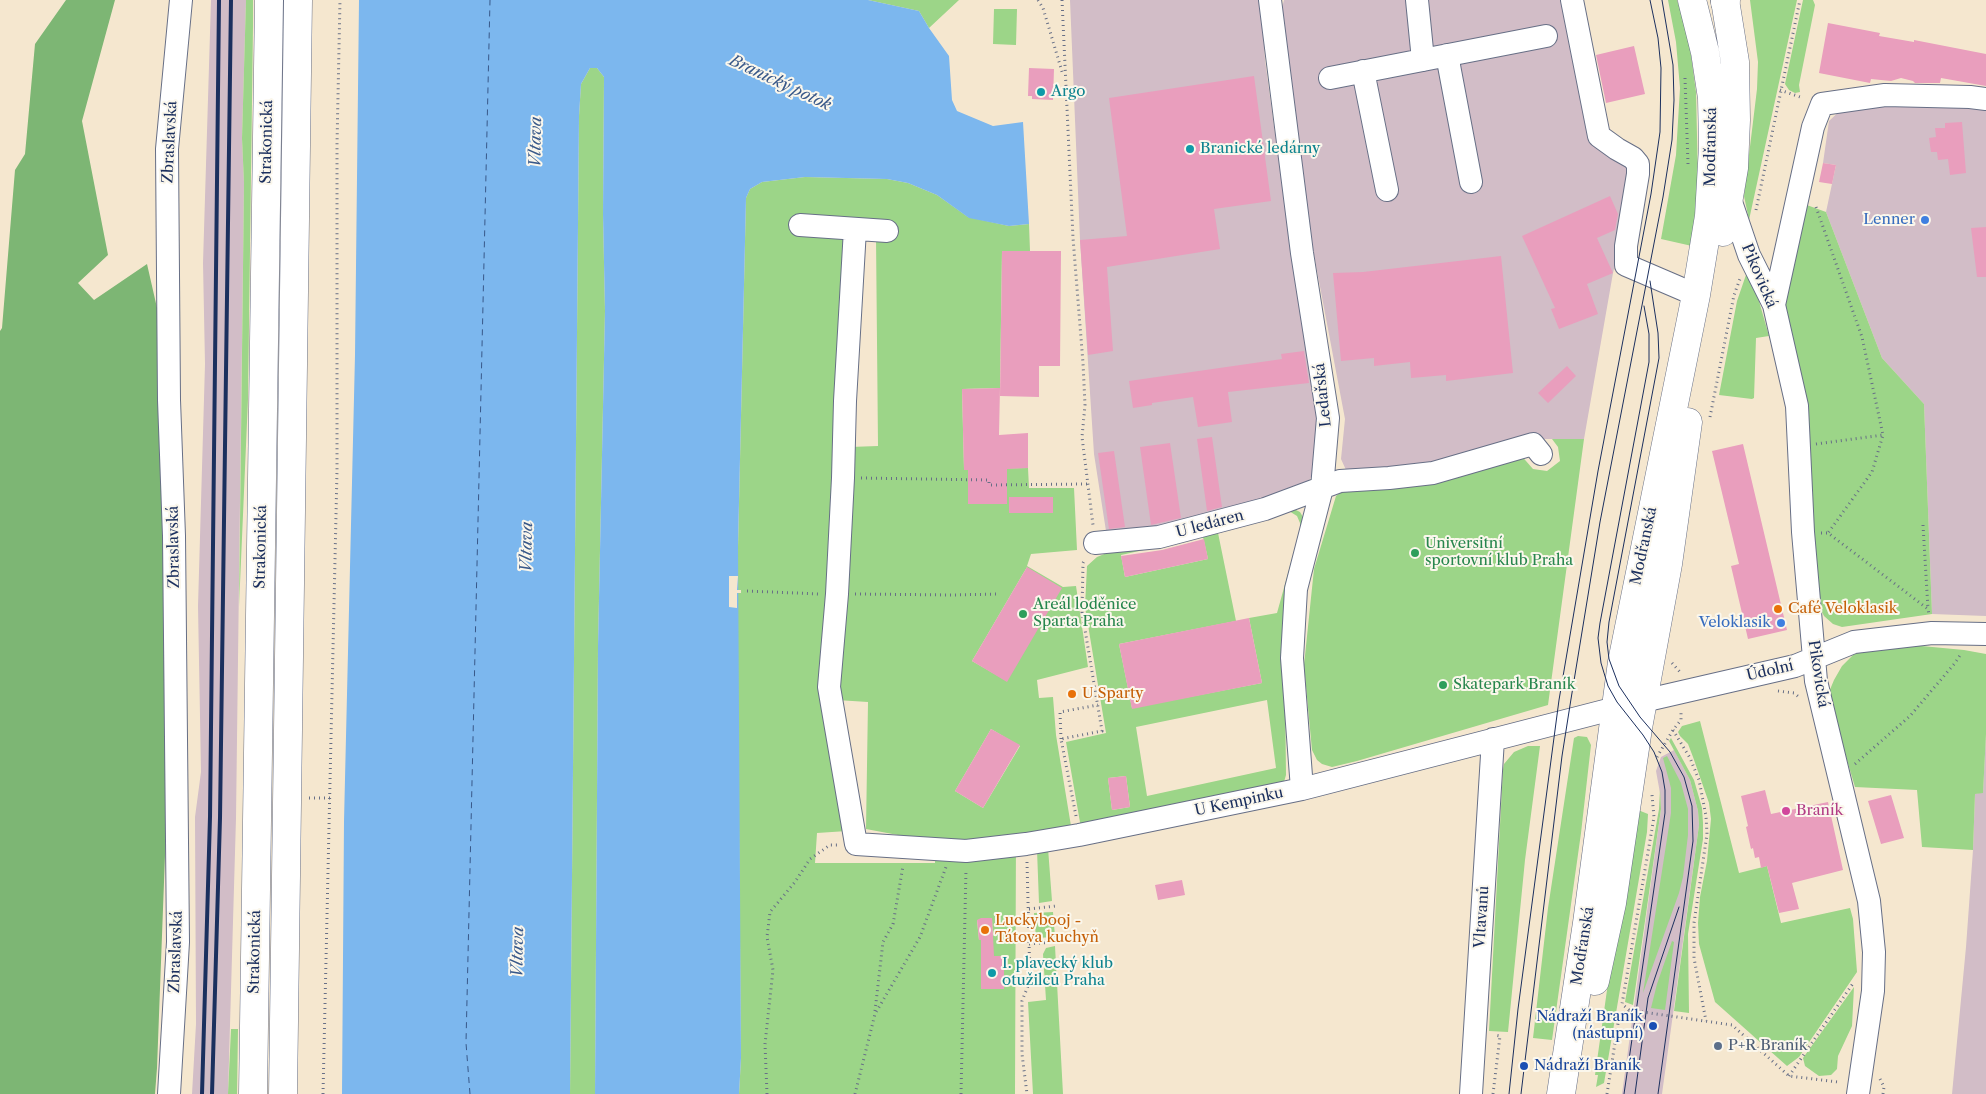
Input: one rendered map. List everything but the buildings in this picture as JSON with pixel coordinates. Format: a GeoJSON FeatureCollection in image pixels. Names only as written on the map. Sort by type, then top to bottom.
{"type":"FeatureCollection","features":[{"type":"Feature","properties":{"kind":"main road","name":"Strakonická"},"geometry":{"type":"LineString","coordinates":[[253,1094],[268,0]]}},
{"type":"Feature","properties":{"kind":"main road","name":"Strakonická"},"geometry":{"type":"LineString","coordinates":[[283,1094],[298,0]]}},
{"type":"Feature","properties":{"kind":"main road","name":"Modřanská"},"geometry":{"type":"LineString","coordinates":[[1561,1094],[1630,615],[1706,239],[1710,200],[1713,121],[1708,68],[1692,0]]}},
{"type":"Feature","properties":{"kind":"main road","name":"Modřanská"},"geometry":{"type":"LineString","coordinates":[[1580,1094],[1596,974],[1612,902],[1643,701],[1668,564],[1683,447],[1730,199],[1736,145],[1736,82],[1731,32],[1725,1]]}},
{"type":"Feature","properties":{"kind":"main road"},"geometry":{"type":"LineString","coordinates":[[1616,708],[1643,701]]}},
{"type":"Feature","properties":{"kind":"street","name":"Zbraslavská"},"geometry":{"type":"LineString","coordinates":[[169,1094],[178,932],[174,536],[169,400],[167,149],[181,0]]}},
{"type":"Feature","properties":{"kind":"street","name":"Ledařská"},"geometry":{"type":"LineString","coordinates":[[1270,0],[1302,253],[1328,418],[1322,488],[1296,589],[1292,658],[1302,788]]}},
{"type":"Feature","properties":{"kind":"street"},"geometry":{"type":"LineString","coordinates":[[1417,0],[1423,60]]}},
{"type":"Feature","properties":{"kind":"street"},"geometry":{"type":"LineString","coordinates":[[1572,0],[1599,136],[1633,158],[1638,164],[1626,246],[1626,265],[1696,295]]}},
{"type":"Feature","properties":{"kind":"street"},"geometry":{"type":"LineString","coordinates":[[1330,78],[1546,36]]}},
{"type":"Feature","properties":{"kind":"street"},"geometry":{"type":"LineString","coordinates":[[1447,55],[1471,182]]}},
{"type":"Feature","properties":{"kind":"street"},"geometry":{"type":"LineString","coordinates":[[1363,71],[1387,190]]}},
{"type":"Feature","properties":{"kind":"street"},"geometry":{"type":"LineString","coordinates":[[1774,305],[1813,127],[1822,104],[1885,95],[1986,99]]}},
{"type":"Feature","properties":{"kind":"street","name":"Pikovická"},"geometry":{"type":"LineString","coordinates":[[1730,199],[1749,255],[1774,305],[1797,406],[1803,532],[1816,682],[1869,901],[1872,927],[1873,991],[1864,1056],[1861,1062],[1858,1094]]}},
{"type":"Feature","properties":{"kind":"street"},"geometry":{"type":"LineString","coordinates":[[800,225],[887,231]]}},
{"type":"Feature","properties":{"kind":"street"},"geometry":{"type":"LineString","coordinates":[[855,229],[844,401],[843,478],[837,594],[829,687],[856,844]]}},
{"type":"Feature","properties":{"kind":"street","name":"U ledáren"},"geometry":{"type":"LineString","coordinates":[[1095,544],[1159,537],[1266,509],[1340,481],[1389,478],[1434,472],[1533,444],[1541,454]]}},
{"type":"Feature","properties":{"kind":"street","name":"Údolní"},"geometry":{"type":"LineString","coordinates":[[1643,701],[1795,666],[1854,642],[1932,633],[1986,634]]}},
{"type":"Feature","properties":{"kind":"street","name":"U Kempinku"},"geometry":{"type":"LineString","coordinates":[[856,844],[959,851],[1026,844],[1079,835],[1302,788],[1616,708]]}},
{"type":"Feature","properties":{"kind":"street","name":"Vltavanů"},"geometry":{"type":"LineString","coordinates":[[1471,1094],[1493,740]]}},
{"type":"Feature","properties":{"kind":"street"},"geometry":{"type":"LineString","coordinates":[[1864,1056],[1870,1086],[1874,1085]]}},
{"type":"Feature","properties":{"kind":"path"},"geometry":{"type":"LineString","coordinates":[[323,1094],[338,471],[337,144],[340,0]]}},
{"type":"Feature","properties":{"kind":"path"},"geometry":{"type":"LineString","coordinates":[[1038,0],[1043,8],[1064,79]]}},
{"type":"Feature","properties":{"kind":"path"},"geometry":{"type":"LineString","coordinates":[[1061,739],[1102,731],[1082,612],[1083,563],[1095,544],[1082,438],[1085,405],[1073,238],[1064,79],[1062,0]]}},
{"type":"Feature","properties":{"kind":"path"},"geometry":{"type":"LineString","coordinates":[[1755,211],[1800,0]]}},
{"type":"Feature","properties":{"kind":"path"},"geometry":{"type":"LineString","coordinates":[[1685,75],[1688,173]]}},
{"type":"Feature","properties":{"kind":"path"},"geometry":{"type":"LineString","coordinates":[[1780,90],[1822,104]]}},
{"type":"Feature","properties":{"kind":"path"},"geometry":{"type":"LineString","coordinates":[[1816,205],[1862,337],[1883,436],[1872,472],[1828,533]]}},
{"type":"Feature","properties":{"kind":"path"},"geometry":{"type":"LineString","coordinates":[[1708,424],[1734,295],[1749,255]]}},
{"type":"Feature","properties":{"kind":"path"},"geometry":{"type":"LineString","coordinates":[[1799,446],[1883,436]]}},
{"type":"Feature","properties":{"kind":"path"},"geometry":{"type":"LineString","coordinates":[[843,478],[989,480],[989,485],[1087,484]]}},
{"type":"Feature","properties":{"kind":"path"},"geometry":{"type":"LineString","coordinates":[[1923,525],[1928,610],[1932,633]]}},
{"type":"Feature","properties":{"kind":"path"},"geometry":{"type":"LineString","coordinates":[[1803,532],[1828,533],[1928,610]]}},
{"type":"Feature","properties":{"kind":"path"},"geometry":{"type":"LineString","coordinates":[[747,592],[998,594]]}},
{"type":"Feature","properties":{"kind":"path"},"geometry":{"type":"LineString","coordinates":[[1850,769],[1910,716],[1955,663],[1965,648]]}},
{"type":"Feature","properties":{"kind":"path"},"geometry":{"type":"LineString","coordinates":[[1670,656],[1673,664],[1684,676]]}},
{"type":"Feature","properties":{"kind":"path"},"geometry":{"type":"LineString","coordinates":[[1769,693],[1778,691],[1794,693],[1802,700]]}},
{"type":"Feature","properties":{"kind":"path"},"geometry":{"type":"LineString","coordinates":[[1079,835],[1061,739],[1060,712],[1098,705]]}},
{"type":"Feature","properties":{"kind":"path"},"geometry":{"type":"LineString","coordinates":[[1657,758],[1672,730],[1681,720],[1681,713],[1690,711]]}},
{"type":"Feature","properties":{"kind":"path"},"geometry":{"type":"LineString","coordinates":[[1672,730],[1693,765],[1699,780],[1706,816],[1707,834],[1694,923],[1694,958],[1706,1021]]}},
{"type":"Feature","properties":{"kind":"path"},"geometry":{"type":"LineString","coordinates":[[1651,791],[1654,817],[1622,1004],[1629,1010],[1732,1025],[1789,1076],[1838,1082]]}},
{"type":"Feature","properties":{"kind":"path"},"geometry":{"type":"LineString","coordinates":[[767,1094],[765,1044],[773,970],[767,937],[770,912],[795,882],[810,859],[830,845],[856,844]]}},
{"type":"Feature","properties":{"kind":"path"},"geometry":{"type":"LineString","coordinates":[[1026,844],[1030,981],[1022,1000],[1022,1054],[1027,1094]]}},
{"type":"Feature","properties":{"kind":"path"},"geometry":{"type":"LineString","coordinates":[[855,1094],[874,1014],[884,942],[893,924],[906,848]]}},
{"type":"Feature","properties":{"kind":"path"},"geometry":{"type":"LineString","coordinates":[[874,1014],[920,937],[959,851]]}},
{"type":"Feature","properties":{"kind":"path"},"geometry":{"type":"LineString","coordinates":[[959,851],[961,1094]]}},
{"type":"Feature","properties":{"kind":"path"},"geometry":{"type":"LineString","coordinates":[[1028,909],[1056,906]]}},
{"type":"Feature","properties":{"kind":"path"},"geometry":{"type":"LineString","coordinates":[[1029,944],[1088,939]]}},
{"type":"Feature","properties":{"kind":"path"},"geometry":{"type":"LineString","coordinates":[[1789,1076],[1858,976],[1857,986]]}},
{"type":"Feature","properties":{"kind":"path"},"geometry":{"type":"LineString","coordinates":[[1628,1017],[1629,1010]]}},
{"type":"Feature","properties":{"kind":"path"},"geometry":{"type":"LineString","coordinates":[[1607,1094],[1619,1017],[1629,1010]]}},
{"type":"Feature","properties":{"kind":"path"},"geometry":{"type":"LineString","coordinates":[[1492,1035],[1500,1036],[1493,1094]]}},
{"type":"Feature","properties":{"kind":"path"},"geometry":{"type":"LineString","coordinates":[[1874,1085],[1884,1087],[1883,1094]]}},
{"type":"Feature","properties":{"kind":"shaded area"},"geometry":{"type":"Polygon","coordinates":[[[211,0],[246,0],[242,138],[244,183],[236,818],[228,1094],[192,1094],[196,1024],[195,817],[201,772],[198,606],[205,364],[203,263],[211,0]]]}},
{"type":"Feature","properties":{"kind":"shaded area"},"geometry":{"type":"Polygon","coordinates":[[[1070,0],[1261,0],[1265,60],[1296,289],[1309,351],[1318,420],[1317,465],[1310,479],[1297,495],[1180,526],[1106,531],[1094,454],[1080,240],[1070,0]]]}},
{"type":"Feature","properties":{"kind":"shaded area"},"geometry":{"type":"Polygon","coordinates":[[[1284,0],[1566,0],[1590,138],[1632,165],[1624,226],[1613,273],[1584,439],[1522,439],[1430,470],[1346,470],[1341,459],[1345,419],[1301,186],[1282,8],[1284,0]]]}},
{"type":"Feature","properties":{"kind":"shaded area"},"geometry":{"type":"Polygon","coordinates":[[[1892,104],[1986,106],[1986,616],[1932,614],[1924,404],[1882,358],[1826,212],[1836,165],[1823,163],[1829,121],[1843,108],[1892,104]]]}},
{"type":"Feature","properties":{"kind":"shaded area"},"geometry":{"type":"Polygon","coordinates":[[[1986,734],[1986,1094],[1952,1094],[1966,947],[1975,794],[1983,792],[1986,734]]]}},
{"type":"Feature","properties":{"kind":"shaded area"},"geometry":{"type":"Polygon","coordinates":[[[1674,750],[1690,780],[1698,811],[1699,825],[1662,1094],[1622,1094],[1661,809],[1656,771],[1661,757],[1674,750]]]}},
{"type":"Feature","properties":{"kind":"green space"},"geometry":{"type":"Polygon","coordinates":[[[66,0],[115,0],[82,121],[108,255],[78,283],[94,300],[147,264],[165,343],[168,776],[155,1094],[0,1094],[0,331],[2,328],[15,170],[25,154],[35,44],[66,0]]]}},
{"type":"Feature","properties":{"kind":"green space"},"geometry":{"type":"Polygon","coordinates":[[[246,0],[253,0],[253,26],[248,399],[239,607],[244,183],[242,138],[246,0]]]}},
{"type":"Feature","properties":{"kind":"green space"},"geometry":{"type":"Polygon","coordinates":[[[868,0],[959,0],[929,28],[919,11],[868,0]]]}},
{"type":"Feature","properties":{"kind":"green space"},"geometry":{"type":"Polygon","coordinates":[[[1668,0],[1677,0],[1680,9],[1690,48],[1696,92],[1698,179],[1692,246],[1661,239],[1676,155],[1680,88],[1676,42],[1668,0]]]}},
{"type":"Feature","properties":{"kind":"green space"},"geometry":{"type":"Polygon","coordinates":[[[1750,0],[1797,0],[1749,220],[1744,196],[1757,89],[1758,62],[1750,0]]]}},
{"type":"Feature","properties":{"kind":"green space"},"geometry":{"type":"Polygon","coordinates":[[[1803,0],[1813,0],[1815,5],[1799,85],[1800,92],[1795,93],[1789,90],[1785,84],[1803,0]]]}},
{"type":"Feature","properties":{"kind":"green space"},"geometry":{"type":"Polygon","coordinates":[[[994,9],[1017,9],[1016,45],[993,44],[994,9]]]}},
{"type":"Feature","properties":{"kind":"green space"},"geometry":{"type":"Polygon","coordinates":[[[590,68],[597,68],[604,77],[603,214],[605,311],[598,646],[595,1094],[570,1094],[579,116],[581,84],[590,68]]]}},
{"type":"Feature","properties":{"kind":"green space"},"geometry":{"type":"Polygon","coordinates":[[[805,177],[887,179],[908,183],[937,195],[968,217],[1009,226],[1029,224],[1030,251],[1002,251],[1000,388],[962,389],[964,469],[1028,468],[1029,488],[1074,488],[1077,550],[1031,554],[1027,566],[1063,587],[1076,586],[1088,667],[1037,680],[1039,698],[1053,697],[1056,735],[1071,826],[1016,835],[1015,1094],[739,1094],[741,1058],[737,590],[746,198],[750,189],[762,182],[805,177]],[[876,237],[865,241],[850,447],[878,446],[876,237]],[[1027,567],[972,661],[1007,681],[1027,567]],[[821,699],[847,831],[817,833],[815,863],[935,863],[935,842],[866,829],[868,702],[821,699]],[[991,729],[955,791],[983,808],[1020,746],[991,729]],[[992,919],[977,920],[979,940],[993,940],[992,919]],[[981,956],[981,989],[1004,989],[1004,957],[981,956]]]}},
{"type":"Feature","properties":{"kind":"green space"},"geometry":{"type":"Polygon","coordinates":[[[1804,204],[1826,212],[1882,358],[1924,404],[1932,614],[1842,627],[1833,624],[1824,616],[1819,606],[1780,303],[1804,204]]]}},
{"type":"Feature","properties":{"kind":"green space"},"geometry":{"type":"Polygon","coordinates":[[[1747,272],[1759,301],[1769,336],[1756,338],[1754,398],[1752,399],[1719,395],[1737,301],[1747,272]]]}},
{"type":"Feature","properties":{"kind":"green space"},"geometry":{"type":"Polygon","coordinates":[[[1552,439],[1584,439],[1548,705],[1357,761],[1332,767],[1322,764],[1317,760],[1312,750],[1304,665],[1314,569],[1336,496],[1345,489],[1519,453],[1533,469],[1547,471],[1560,461],[1558,447],[1552,439]]]}},
{"type":"Feature","properties":{"kind":"green space"},"geometry":{"type":"Polygon","coordinates":[[[1294,509],[1300,512],[1303,517],[1284,612],[1286,775],[1284,782],[1081,828],[1066,742],[1106,733],[1085,607],[1087,566],[1097,557],[1114,550],[1294,509]],[[1289,511],[1217,528],[1236,621],[1119,644],[1132,708],[1262,683],[1249,618],[1277,613],[1300,530],[1300,523],[1297,516],[1289,511]],[[1203,537],[1121,555],[1125,577],[1208,559],[1203,537]],[[1267,700],[1136,727],[1147,796],[1276,768],[1267,700]],[[1126,776],[1108,778],[1112,810],[1130,807],[1126,776]]]}},
{"type":"Feature","properties":{"kind":"green space"},"geometry":{"type":"Polygon","coordinates":[[[1890,643],[1986,654],[1986,734],[1983,793],[1975,794],[1973,850],[1922,847],[1917,790],[1855,787],[1830,703],[1829,692],[1842,666],[1853,655],[1863,650],[1890,643]]]}},
{"type":"Feature","properties":{"kind":"green space"},"geometry":{"type":"Polygon","coordinates":[[[1700,721],[1739,873],[1767,866],[1781,923],[1850,908],[1853,919],[1857,972],[1799,1057],[1787,1066],[1715,1002],[1699,944],[1700,897],[1707,861],[1711,819],[1709,803],[1693,757],[1688,744],[1678,732],[1682,726],[1700,721]]]}},
{"type":"Feature","properties":{"kind":"green space"},"geometry":{"type":"Polygon","coordinates":[[[1578,736],[1587,737],[1591,745],[1581,833],[1552,1040],[1533,1038],[1548,908],[1574,738],[1578,736]]]}},
{"type":"Feature","properties":{"kind":"green space"},"geometry":{"type":"Polygon","coordinates":[[[1671,738],[1694,780],[1702,808],[1703,823],[1703,839],[1688,934],[1689,1013],[1674,1011],[1699,825],[1698,811],[1690,780],[1669,741],[1671,738]]]}},
{"type":"Feature","properties":{"kind":"green space"},"geometry":{"type":"Polygon","coordinates":[[[1528,746],[1540,746],[1525,860],[1508,1032],[1489,1031],[1503,769],[1504,764],[1514,752],[1528,746]]]}},
{"type":"Feature","properties":{"kind":"green space"},"geometry":{"type":"Polygon","coordinates":[[[1667,756],[1681,783],[1688,809],[1688,835],[1679,893],[1643,993],[1671,813],[1671,788],[1663,758],[1667,756]]]}},
{"type":"Feature","properties":{"kind":"green space"},"geometry":{"type":"Polygon","coordinates":[[[1660,789],[1661,809],[1633,1005],[1625,1002],[1659,809],[1660,789]]]}},
{"type":"Feature","properties":{"kind":"green space"},"geometry":{"type":"Polygon","coordinates":[[[1638,810],[1648,814],[1647,832],[1604,1083],[1596,1087],[1598,1075],[1595,1075],[1608,983],[1638,810]]]}},
{"type":"Feature","properties":{"kind":"green space"},"geometry":{"type":"Polygon","coordinates":[[[1048,848],[1052,901],[1039,903],[1037,850],[1048,848]]]}},
{"type":"Feature","properties":{"kind":"green space"},"geometry":{"type":"Polygon","coordinates":[[[1053,912],[1055,937],[1036,938],[1034,913],[1053,912]]]}},
{"type":"Feature","properties":{"kind":"green space"},"geometry":{"type":"Polygon","coordinates":[[[1672,941],[1674,942],[1665,1010],[1651,1008],[1657,984],[1672,941]]]}},
{"type":"Feature","properties":{"kind":"green space"},"geometry":{"type":"Polygon","coordinates":[[[1055,946],[1063,1094],[1033,1094],[1028,1002],[1046,1000],[1043,954],[1046,948],[1055,946]]]}},
{"type":"Feature","properties":{"kind":"green space"},"geometry":{"type":"Polygon","coordinates":[[[1854,987],[1852,1026],[1838,1056],[1837,1069],[1831,1075],[1819,1076],[1805,1066],[1803,1058],[1854,987]]]}},
{"type":"Feature","properties":{"kind":"green space"},"geometry":{"type":"Polygon","coordinates":[[[231,1029],[238,1029],[237,1094],[228,1094],[231,1029]]]}},
{"type":"Feature","properties":{"kind":"water"},"geometry":{"type":"Polygon","coordinates":[[[359,0],[868,0],[919,11],[949,56],[952,100],[957,111],[993,126],[1023,122],[1029,224],[1009,226],[969,218],[937,195],[908,183],[887,179],[805,177],[762,182],[750,189],[746,198],[738,545],[741,1058],[739,1094],[595,1094],[598,646],[605,311],[603,214],[604,77],[597,68],[590,68],[581,84],[579,116],[570,1094],[342,1094],[344,821],[355,355],[359,0]]]}},
{"type":"Feature","properties":{"kind":"pier"},"geometry":{"type":"Polygon","coordinates":[[[729,576],[738,576],[737,590],[741,590],[741,593],[737,593],[737,608],[729,607],[729,576]]]}},
{"type":"Feature","properties":{"kind":"ferry route"},"geometry":{"type":"LineString","coordinates":[[470,1094],[466,1043],[490,0]]}},
{"type":"Feature","properties":{"kind":"tram line"},"geometry":{"type":"LineString","coordinates":[[1509,1094],[1518,1009],[1559,700],[1598,471],[1651,194],[1660,132],[1661,68],[1658,38],[1650,0]]}},
{"type":"Feature","properties":{"kind":"tram line"},"geometry":{"type":"LineString","coordinates":[[1521,1094],[1562,756],[1571,699],[1600,522],[1663,197],[1672,140],[1673,65],[1662,0]]}},
{"type":"Feature","properties":{"kind":"tram line"},"geometry":{"type":"LineString","coordinates":[[1650,281],[1658,333],[1659,358],[1609,622],[1607,642],[1609,659],[1619,686],[1640,717],[1670,752],[1684,777],[1692,806],[1693,841],[1658,1094]]}},
{"type":"Feature","properties":{"kind":"tram line"},"geometry":{"type":"LineString","coordinates":[[1624,1094],[1665,813],[1665,790],[1662,772],[1654,752],[1617,702],[1608,686],[1601,663],[1598,638],[1649,362],[1649,334],[1644,306]]}},
{"type":"Feature","properties":{"kind":"tram line"},"geometry":{"type":"LineString","coordinates":[[1635,1094],[1648,998],[1679,907]]}},
{"type":"Feature","properties":{"kind":"railway"},"geometry":{"type":"LineString","coordinates":[[202,1094],[210,817],[219,0]]}},
{"type":"Feature","properties":{"kind":"railway"},"geometry":{"type":"LineString","coordinates":[[212,1094],[220,818],[231,0]]}},
{"type":"Feature","properties":{"kind":"place","name":"Argo"},"geometry":{"type":"Point","coordinates":[1041,92]}},
{"type":"Feature","properties":{"kind":"place","name":"Branické ledárny"},"geometry":{"type":"Point","coordinates":[1190,149]}},
{"type":"Feature","properties":{"kind":"place","name":"Lenner"},"geometry":{"type":"Point","coordinates":[1925,220]}},
{"type":"Feature","properties":{"kind":"place","name":"Universitní sportovní klub Praha"},"geometry":{"type":"Point","coordinates":[1415,553]}},
{"type":"Feature","properties":{"kind":"place","name":"Café Veloklasik"},"geometry":{"type":"Point","coordinates":[1778,609]}},
{"type":"Feature","properties":{"kind":"place","name":"Areál loděnice Sparta Praha"},"geometry":{"type":"Point","coordinates":[1023,614]}},
{"type":"Feature","properties":{"kind":"place","name":"Veloklasik"},"geometry":{"type":"Point","coordinates":[1781,623]}},
{"type":"Feature","properties":{"kind":"place","name":"Skatepark Braník"},"geometry":{"type":"Point","coordinates":[1443,685]}},
{"type":"Feature","properties":{"kind":"place","name":"U Sparty"},"geometry":{"type":"Point","coordinates":[1072,694]}},
{"type":"Feature","properties":{"kind":"place","name":"Braník"},"geometry":{"type":"Point","coordinates":[1786,811]}},
{"type":"Feature","properties":{"kind":"place","name":"Luckybooj - Tátova kuchyň"},"geometry":{"type":"Point","coordinates":[985,930]}},
{"type":"Feature","properties":{"kind":"place","name":"I. plavecký klub otužilců Praha"},"geometry":{"type":"Point","coordinates":[992,973]}},
{"type":"Feature","properties":{"kind":"place","name":"Nádraží Braník (nástupní)"},"geometry":{"type":"Point","coordinates":[1653,1026]}},
{"type":"Feature","properties":{"kind":"place","name":"P+R Braník"},"geometry":{"type":"Point","coordinates":[1718,1046]}},
{"type":"Feature","properties":{"kind":"place","name":"Nádraží Braník"},"geometry":{"type":"Point","coordinates":[1524,1066]}},
{"type":"Feature","properties":{"kind":"water label","name":"Branický potok"},"geometry":{"type":"Point","coordinates":[780,83]}},
{"type":"Feature","properties":{"kind":"water label","name":"Vltava"},"geometry":{"type":"Point","coordinates":[536,142]}},
{"type":"Feature","properties":{"kind":"water label","name":"Vltava"},"geometry":{"type":"Point","coordinates":[527,547]}},
{"type":"Feature","properties":{"kind":"water label","name":"Vltava"},"geometry":{"type":"Point","coordinates":[518,952]}}]}
